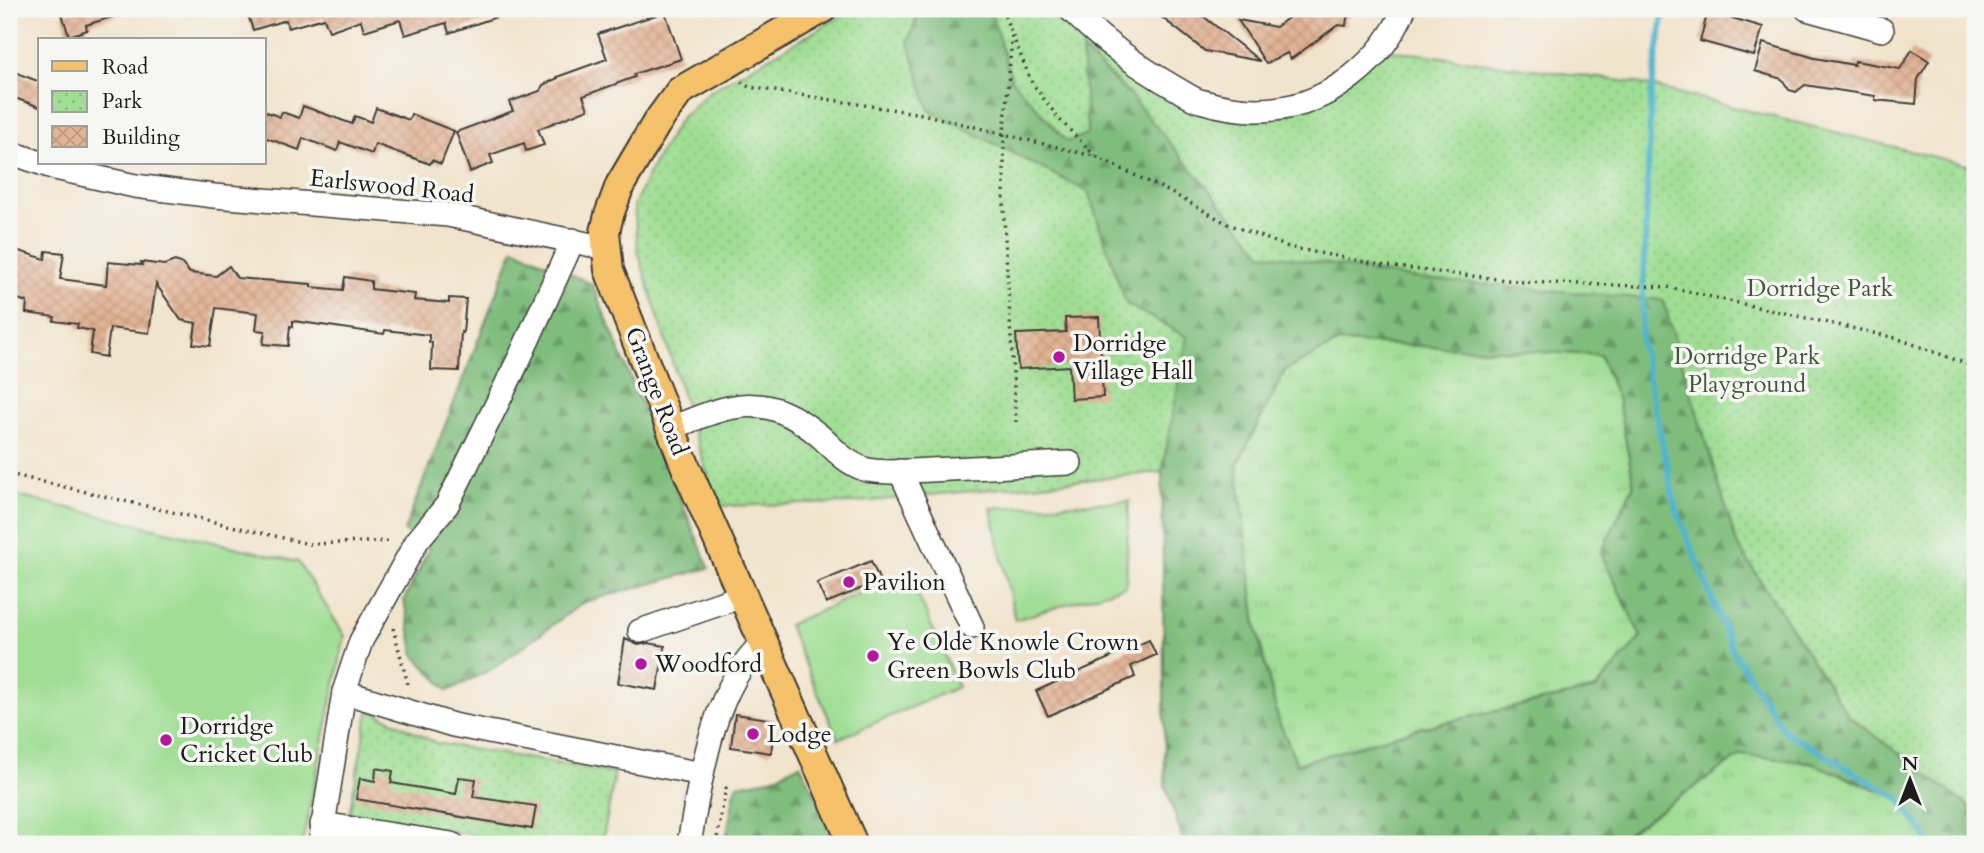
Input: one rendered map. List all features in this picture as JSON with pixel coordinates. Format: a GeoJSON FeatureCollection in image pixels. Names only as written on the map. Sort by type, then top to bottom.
{"type":"FeatureCollection","features":[{"type":"Feature","properties":{"kind":"main road","name":"Grange Road"},"geometry":{"type":"LineString","coordinates":[[822,9],[680,91],[656,124],[621,185],[605,232],[609,270],[687,470],[853,844]]}},
{"type":"Feature","properties":{"kind":"street"},"geometry":{"type":"LineString","coordinates":[[1070,9],[1117,51],[1163,81],[1198,101],[1246,110],[1275,109],[1300,104],[1342,83],[1377,53],[1404,9]]}},
{"type":"Feature","properties":{"kind":"street"},"geometry":{"type":"LineString","coordinates":[[1821,11],[1882,30]]}},
{"type":"Feature","properties":{"kind":"street","name":"Earlswood Road"},"geometry":{"type":"LineString","coordinates":[[9,152],[38,162]]}},
{"type":"Feature","properties":{"kind":"street","name":"Earlswood Road"},"geometry":{"type":"LineString","coordinates":[[44,164],[135,186],[215,196],[448,215],[606,248]]}},
{"type":"Feature","properties":{"kind":"street"},"geometry":{"type":"LineString","coordinates":[[452,844],[321,834],[344,692],[361,640],[417,541],[447,505],[520,357],[573,240]]}},
{"type":"Feature","properties":{"kind":"street"},"geometry":{"type":"LineString","coordinates":[[672,428],[730,406],[770,407],[796,418],[845,459],[864,469],[900,471],[1070,463]]}},
{"type":"Feature","properties":{"kind":"street"},"geometry":{"type":"LineString","coordinates":[[900,471],[972,627]]}},
{"type":"Feature","properties":{"kind":"street"},"geometry":{"type":"LineString","coordinates":[[640,631],[743,596]]}},
{"type":"Feature","properties":{"kind":"street"},"geometry":{"type":"LineString","coordinates":[[689,844],[708,747],[726,697],[744,665],[763,643]]}},
{"type":"Feature","properties":{"kind":"street"},"geometry":{"type":"LineString","coordinates":[[344,692],[453,725],[702,774]]}},
{"type":"Feature","properties":{"kind":"path"},"geometry":{"type":"LineString","coordinates":[[1004,9],[1031,83],[1059,119],[1097,157]]}},
{"type":"Feature","properties":{"kind":"path"},"geometry":{"type":"LineString","coordinates":[[1013,36],[1004,134],[1004,219],[1016,422]]}},
{"type":"Feature","properties":{"kind":"path"},"geometry":{"type":"LineString","coordinates":[[718,69],[749,87],[922,114],[1097,157],[1228,224],[1288,247],[1386,266],[1524,282],[1667,287],[1896,338],[1975,367]]}},
{"type":"Feature","properties":{"kind":"path"},"geometry":{"type":"LineString","coordinates":[[9,474],[309,544],[417,541]]}},
{"type":"Feature","properties":{"kind":"path"},"geometry":{"type":"LineString","coordinates":[[393,626],[407,687],[416,694]]}},
{"type":"Feature","properties":{"kind":"green space"},"geometry":{"type":"Polygon","coordinates":[[[854,9],[925,9],[919,12],[908,41],[929,110],[1088,192],[1126,304],[1187,337],[1162,472],[850,503],[717,506],[638,252],[634,205],[653,165],[680,119],[710,91],[854,9]]]}},
{"type":"Feature","properties":{"kind":"green space"},"geometry":{"type":"Polygon","coordinates":[[[925,9],[990,9],[1012,80],[1087,134],[1081,48],[1127,93],[1663,300],[1737,544],[1848,715],[1975,811],[1975,844],[1930,844],[1900,799],[1809,762],[1741,755],[1611,844],[1184,844],[1165,785],[1162,472],[1187,337],[1126,304],[1088,192],[929,110],[908,41],[919,12],[925,9]],[[1339,342],[1285,370],[1237,465],[1256,626],[1279,722],[1297,764],[1420,728],[1596,689],[1641,637],[1601,553],[1634,484],[1618,401],[1600,355],[1339,342]]]}},
{"type":"Feature","properties":{"kind":"green space","name":"Dorridge Park"},"geometry":{"type":"Polygon","coordinates":[[[990,9],[1057,9],[1096,47],[1255,119],[1389,50],[1637,83],[1975,167],[1975,811],[1848,715],[1737,544],[1663,300],[1419,279],[1262,253],[1128,93],[1082,49],[1087,134],[1067,142],[1012,80],[990,9]]]}},
{"type":"Feature","properties":{"kind":"green space"},"geometry":{"type":"Polygon","coordinates":[[[514,248],[592,284],[709,568],[584,602],[494,668],[448,691],[415,656],[404,600],[429,549],[404,531],[514,248]]]}},
{"type":"Feature","properties":{"kind":"green space"},"geometry":{"type":"Polygon","coordinates":[[[1339,342],[1600,355],[1618,401],[1634,484],[1601,553],[1641,637],[1596,689],[1420,728],[1297,764],[1279,722],[1256,626],[1237,465],[1285,370],[1339,342]]]}},
{"type":"Feature","properties":{"kind":"green space","name":"Dorridge Cricket Club"},"geometry":{"type":"Polygon","coordinates":[[[9,494],[298,562],[345,636],[302,844],[9,844],[9,494]]]}},
{"type":"Feature","properties":{"kind":"green space","name":"Ye Olde Knowle Crown Green Bowls Club"},"geometry":{"type":"Polygon","coordinates":[[[1129,501],[1126,586],[1015,620],[991,508],[1129,501]]]}},
{"type":"Feature","properties":{"kind":"green space","name":"Ye Olde Knowle Crown Green Bowls Club"},"geometry":{"type":"Polygon","coordinates":[[[908,572],[958,687],[838,739],[788,625],[908,572]]]}},
{"type":"Feature","properties":{"kind":"green space"},"geometry":{"type":"Polygon","coordinates":[[[369,709],[436,743],[615,773],[602,844],[496,844],[496,839],[349,815],[369,709]]]}},
{"type":"Feature","properties":{"kind":"green space"},"geometry":{"type":"Polygon","coordinates":[[[1741,755],[1809,762],[1900,799],[1930,844],[1611,844],[1741,755]]]}},
{"type":"Feature","properties":{"kind":"green space"},"geometry":{"type":"Polygon","coordinates":[[[800,764],[841,844],[725,844],[736,785],[770,779],[800,764]]]}},
{"type":"Feature","properties":{"kind":"building"},"geometry":{"type":"Polygon","coordinates":[[[80,9],[125,9],[125,13],[86,25],[87,30],[69,36],[62,14],[80,9]]]}},
{"type":"Feature","properties":{"kind":"building"},"geometry":{"type":"Polygon","coordinates":[[[246,9],[507,9],[508,13],[449,33],[446,23],[405,35],[400,20],[364,31],[361,20],[329,31],[324,18],[288,28],[286,20],[253,30],[246,9]]]}},
{"type":"Feature","properties":{"kind":"building"},"geometry":{"type":"Polygon","coordinates":[[[1151,9],[1194,9],[1260,61],[1205,51],[1151,9]]]}},
{"type":"Feature","properties":{"kind":"building"},"geometry":{"type":"Polygon","coordinates":[[[1300,9],[1361,9],[1347,18],[1346,26],[1338,25],[1291,59],[1287,53],[1266,64],[1238,20],[1276,27],[1300,9]]]}},
{"type":"Feature","properties":{"kind":"building"},"geometry":{"type":"Polygon","coordinates":[[[1708,11],[1763,27],[1754,56],[1700,41],[1708,11]]]}},
{"type":"Feature","properties":{"kind":"building"},"geometry":{"type":"Polygon","coordinates":[[[665,12],[681,59],[634,74],[635,77],[583,96],[588,109],[538,129],[544,145],[526,151],[524,143],[490,155],[493,163],[470,172],[456,132],[513,111],[509,102],[540,91],[543,85],[557,77],[607,59],[598,34],[665,12]]]}},
{"type":"Feature","properties":{"kind":"building"},"geometry":{"type":"Polygon","coordinates":[[[1763,43],[1815,58],[1854,65],[1855,61],[1900,69],[1912,50],[1929,61],[1918,79],[1916,104],[1875,100],[1875,96],[1805,85],[1796,92],[1789,90],[1782,79],[1755,71],[1763,43]]]}},
{"type":"Feature","properties":{"kind":"building"},"geometry":{"type":"Polygon","coordinates":[[[9,70],[38,81],[38,106],[9,96],[9,70]]]}},
{"type":"Feature","properties":{"kind":"building"},"geometry":{"type":"Polygon","coordinates":[[[303,106],[352,124],[355,116],[371,122],[376,108],[409,120],[411,114],[454,131],[441,164],[432,160],[430,164],[375,144],[372,154],[340,142],[337,151],[303,138],[299,150],[266,138],[266,112],[280,117],[282,112],[299,118],[303,106]]]}},
{"type":"Feature","properties":{"kind":"building"},"geometry":{"type":"Polygon","coordinates":[[[9,248],[45,259],[46,251],[64,253],[60,279],[106,285],[108,262],[164,265],[175,261],[181,263],[190,273],[216,276],[229,266],[237,278],[311,284],[311,287],[343,290],[345,277],[371,281],[371,289],[415,294],[414,300],[449,303],[449,298],[466,299],[459,371],[431,370],[432,342],[429,342],[429,335],[385,330],[384,334],[293,321],[288,346],[263,344],[265,331],[256,330],[258,313],[216,308],[210,346],[193,344],[196,323],[181,320],[156,284],[149,333],[110,328],[106,357],[90,354],[93,331],[77,328],[78,324],[54,321],[55,317],[26,313],[27,302],[9,296],[9,248]]]}},
{"type":"Feature","properties":{"kind":"building","name":"Dorridge Village Hall"},"geometry":{"type":"Polygon","coordinates":[[[1099,317],[1103,397],[1071,399],[1069,366],[1018,369],[1016,334],[1066,332],[1065,318],[1099,317]]]}},
{"type":"Feature","properties":{"kind":"building","name":"Pavilion"},"geometry":{"type":"Polygon","coordinates":[[[871,561],[880,581],[826,603],[817,583],[871,561]]]}},
{"type":"Feature","properties":{"kind":"building","name":"Woodford"},"geometry":{"type":"Polygon","coordinates":[[[625,639],[638,645],[648,643],[665,646],[657,690],[618,683],[625,639]]]}},
{"type":"Feature","properties":{"kind":"building"},"geometry":{"type":"Polygon","coordinates":[[[1149,640],[1156,655],[1131,666],[1135,677],[1048,716],[1036,691],[1149,640]]]}},
{"type":"Feature","properties":{"kind":"building","name":"Lodge"},"geometry":{"type":"Polygon","coordinates":[[[735,714],[775,720],[771,753],[731,747],[735,714]]]}},
{"type":"Feature","properties":{"kind":"building"},"geometry":{"type":"Polygon","coordinates":[[[376,768],[393,771],[391,783],[456,794],[459,777],[476,779],[473,797],[536,806],[532,829],[356,799],[360,778],[375,781],[376,768]]]}},
{"type":"Feature","properties":{"kind":"waterway"},"geometry":{"type":"LineString","coordinates":[[1664,9],[1651,95],[1641,342],[1676,509],[1733,651],[1784,731],[1900,799],[1930,844]]}},
{"type":"Feature","properties":{"kind":"place","name":"Dorridge Village Hall"},"geometry":{"type":"Point","coordinates":[1059,357]}},
{"type":"Feature","properties":{"kind":"place","name":"Pavilion"},"geometry":{"type":"Point","coordinates":[849,582]}},
{"type":"Feature","properties":{"kind":"place","name":"Ye Olde Knowle Crown Green Bowls Club"},"geometry":{"type":"Point","coordinates":[873,656]}},
{"type":"Feature","properties":{"kind":"place","name":"Woodford"},"geometry":{"type":"Point","coordinates":[641,664]}},
{"type":"Feature","properties":{"kind":"place","name":"Lodge"},"geometry":{"type":"Point","coordinates":[753,734]}},
{"type":"Feature","properties":{"kind":"place","name":"Dorridge Cricket Club"},"geometry":{"type":"Point","coordinates":[166,740]}},
{"type":"Feature","properties":{"kind":"park label","name":"Dorridge Park Playground"},"geometry":{"type":"Point","coordinates":[1747,370]}}]}
